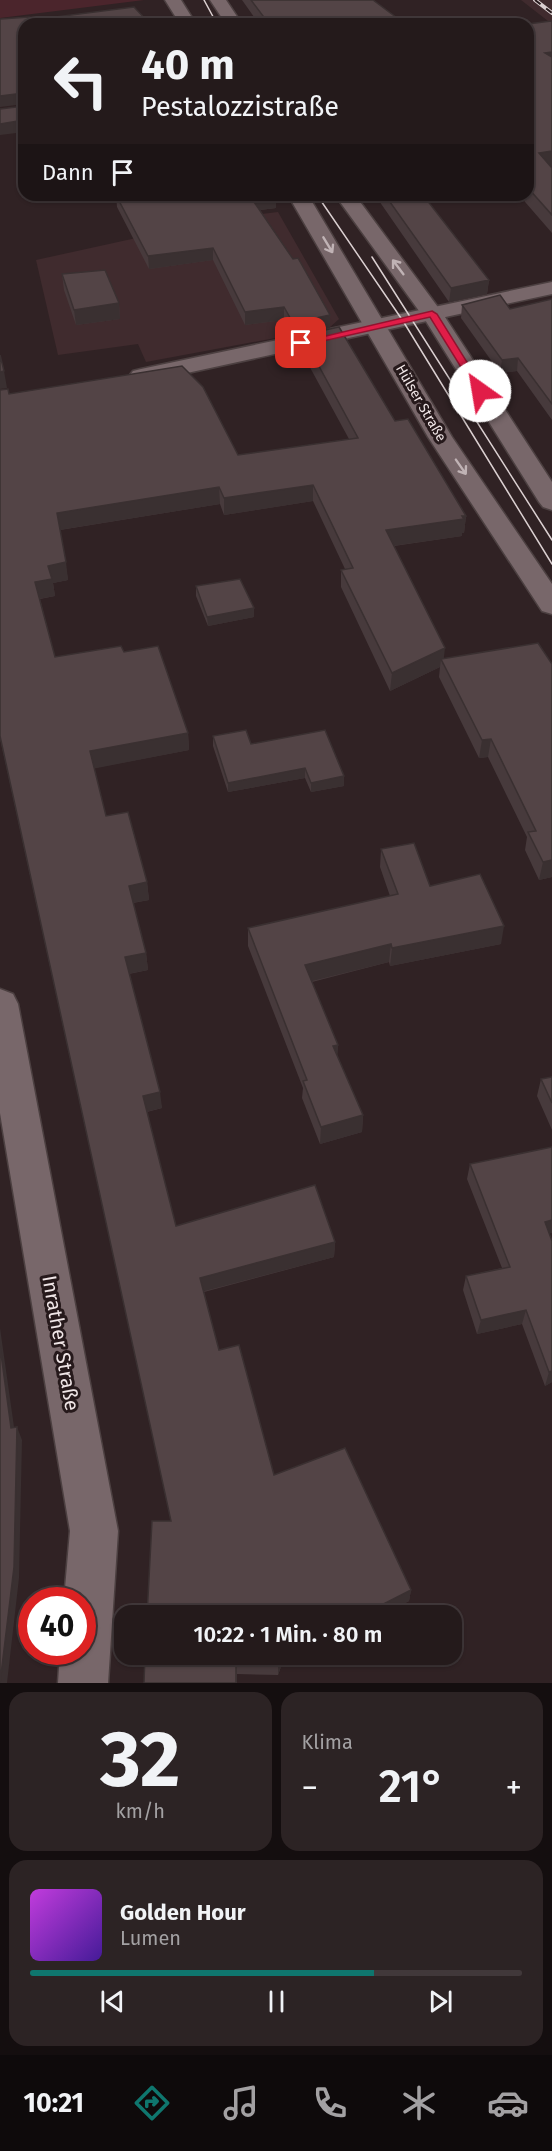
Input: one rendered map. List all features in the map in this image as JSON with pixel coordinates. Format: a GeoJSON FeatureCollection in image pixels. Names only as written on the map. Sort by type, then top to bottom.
{"type":"FeatureCollection","features":[{"type":"Feature","properties":{"kind":"street"},"geometry":{"type":"LineString","coordinates":[[173,0],[184,18]]}},
{"type":"Feature","properties":{"kind":"street"},"geometry":{"type":"LineString","coordinates":[[218,0],[230,18]]}},
{"type":"Feature","properties":{"kind":"street","name":"Hülser Straße"},"geometry":{"type":"LineString","coordinates":[[302,201],[440,437],[552,605]]}},
{"type":"Feature","properties":{"kind":"street"},"geometry":{"type":"LineString","coordinates":[[349,201],[432,314],[552,502]]}},
{"type":"Feature","properties":{"kind":"street"},"geometry":{"type":"LineString","coordinates":[[118,379],[376,327],[552,288]]}},
{"type":"Feature","properties":{"kind":"street","name":"Inrather Straße"},"geometry":{"type":"LineString","coordinates":[[0,1004],[94,1531],[83,1683]]}},
{"type":"Feature","properties":{"kind":"shaded area"},"geometry":{"type":"Polygon","coordinates":[[[0,0],[144,0],[0,18],[0,0]]]}},
{"type":"Feature","properties":{"kind":"shaded area"},"geometry":{"type":"Polygon","coordinates":[[[521,0],[552,0],[552,24],[548,21],[521,0]]]}},
{"type":"Feature","properties":{"kind":"shaded area"},"geometry":{"type":"Polygon","coordinates":[[[278,212],[339,319],[329,328],[146,362],[138,344],[58,355],[36,260],[150,235],[149,228],[278,212]]]}},
{"type":"Feature","properties":{"kind":"building"},"geometry":{"type":"Polygon","coordinates":[[[251,0],[373,0],[397,18],[264,18],[251,0]]]}},
{"type":"Feature","properties":{"kind":"building"},"geometry":{"type":"Polygon","coordinates":[[[134,7],[144,18],[48,18],[134,7]]]}},
{"type":"Feature","properties":{"kind":"building"},"geometry":{"type":"Polygon","coordinates":[[[30,17],[18,18],[18,94],[0,96],[0,19],[30,17]]]}},
{"type":"Feature","properties":{"kind":"building"},"geometry":{"type":"Polygon","coordinates":[[[552,22],[552,52],[545,53],[552,57],[552,151],[539,153],[552,168],[552,215],[534,195],[534,23],[552,22]]]}},
{"type":"Feature","properties":{"kind":"building"},"geometry":{"type":"Polygon","coordinates":[[[18,107],[18,121],[0,124],[0,109],[18,107]]]}},
{"type":"Feature","properties":{"kind":"building"},"geometry":{"type":"Polygon","coordinates":[[[119,201],[253,201],[293,259],[298,258],[330,315],[293,323],[284,307],[245,312],[213,248],[148,256],[119,201]]]}},
{"type":"Feature","properties":{"kind":"building"},"geometry":{"type":"Polygon","coordinates":[[[389,201],[428,201],[489,280],[451,288],[389,201]]]}},
{"type":"Feature","properties":{"kind":"building"},"geometry":{"type":"Polygon","coordinates":[[[105,270],[119,303],[74,310],[62,274],[105,270]]]}},
{"type":"Feature","properties":{"kind":"building"},"geometry":{"type":"Polygon","coordinates":[[[500,295],[510,309],[552,299],[552,404],[518,358],[502,360],[462,305],[500,295]]]}},
{"type":"Feature","properties":{"kind":"building"},"geometry":{"type":"Polygon","coordinates":[[[339,327],[395,421],[408,419],[466,516],[462,516],[464,519],[386,530],[445,648],[392,673],[341,570],[353,568],[313,485],[224,498],[219,487],[57,513],[66,562],[48,566],[52,579],[35,582],[55,657],[121,646],[124,652],[158,646],[188,733],[90,751],[106,816],[128,812],[147,882],[129,886],[146,953],[125,957],[160,1092],[143,1096],[176,1226],[315,1185],[335,1242],[200,1278],[219,1350],[239,1345],[274,1475],[345,1448],[411,1590],[382,1605],[148,1605],[152,1521],[171,1521],[0,736],[0,390],[8,389],[9,394],[182,366],[203,387],[238,455],[358,438],[302,335],[339,327]]]}},
{"type":"Feature","properties":{"kind":"building"},"geometry":{"type":"Polygon","coordinates":[[[0,355],[4,371],[0,372],[0,355]]]}},
{"type":"Feature","properties":{"kind":"building"},"geometry":{"type":"Polygon","coordinates":[[[240,579],[254,608],[207,617],[196,586],[240,579]]]}},
{"type":"Feature","properties":{"kind":"building"},"geometry":{"type":"Polygon","coordinates":[[[538,643],[552,664],[552,860],[543,862],[528,832],[536,831],[491,739],[482,740],[441,659],[538,643]]]}},
{"type":"Feature","properties":{"kind":"building"},"geometry":{"type":"Polygon","coordinates":[[[246,730],[251,744],[325,730],[344,776],[311,783],[305,768],[228,783],[213,736],[246,730]]]}},
{"type":"Feature","properties":{"kind":"building"},"geometry":{"type":"Polygon","coordinates":[[[414,843],[430,886],[480,874],[504,926],[392,948],[391,944],[305,965],[338,1045],[333,1046],[363,1115],[321,1127],[303,1081],[307,1080],[248,928],[398,894],[381,849],[414,843]]]}},
{"type":"Feature","properties":{"kind":"building"},"geometry":{"type":"Polygon","coordinates":[[[552,1077],[552,1103],[541,1079],[552,1077]]]}},
{"type":"Feature","properties":{"kind":"building"},"geometry":{"type":"Polygon","coordinates":[[[552,1147],[552,1220],[545,1222],[552,1241],[552,1371],[549,1372],[526,1310],[481,1320],[466,1276],[510,1267],[470,1164],[552,1147]]]}},
{"type":"Feature","properties":{"kind":"building"},"geometry":{"type":"Polygon","coordinates":[[[0,1346],[11,1428],[17,1427],[14,1567],[0,1683],[0,1346]]]}},
{"type":"Feature","properties":{"kind":"building"},"geometry":{"type":"Polygon","coordinates":[[[145,1665],[236,1665],[236,1683],[144,1683],[145,1665]]]}},
{"type":"Feature","properties":{"kind":"tram line"},"geometry":{"type":"LineString","coordinates":[[204,0],[214,18]]}},
{"type":"Feature","properties":{"kind":"tram line"},"geometry":{"type":"LineString","coordinates":[[321,201],[403,321],[552,564]]}},
{"type":"Feature","properties":{"kind":"tram line"},"geometry":{"type":"LineString","coordinates":[[372,257],[552,540]]}},
{"type":"Feature","properties":{"kind":"railway"},"geometry":{"type":"LineString","coordinates":[[535,0],[552,13]]}},
{"type":"Feature","properties":{"kind":"route"},"geometry":{"type":"LineString","coordinates":[[301,343],[432,314],[480,391]]}}]}
